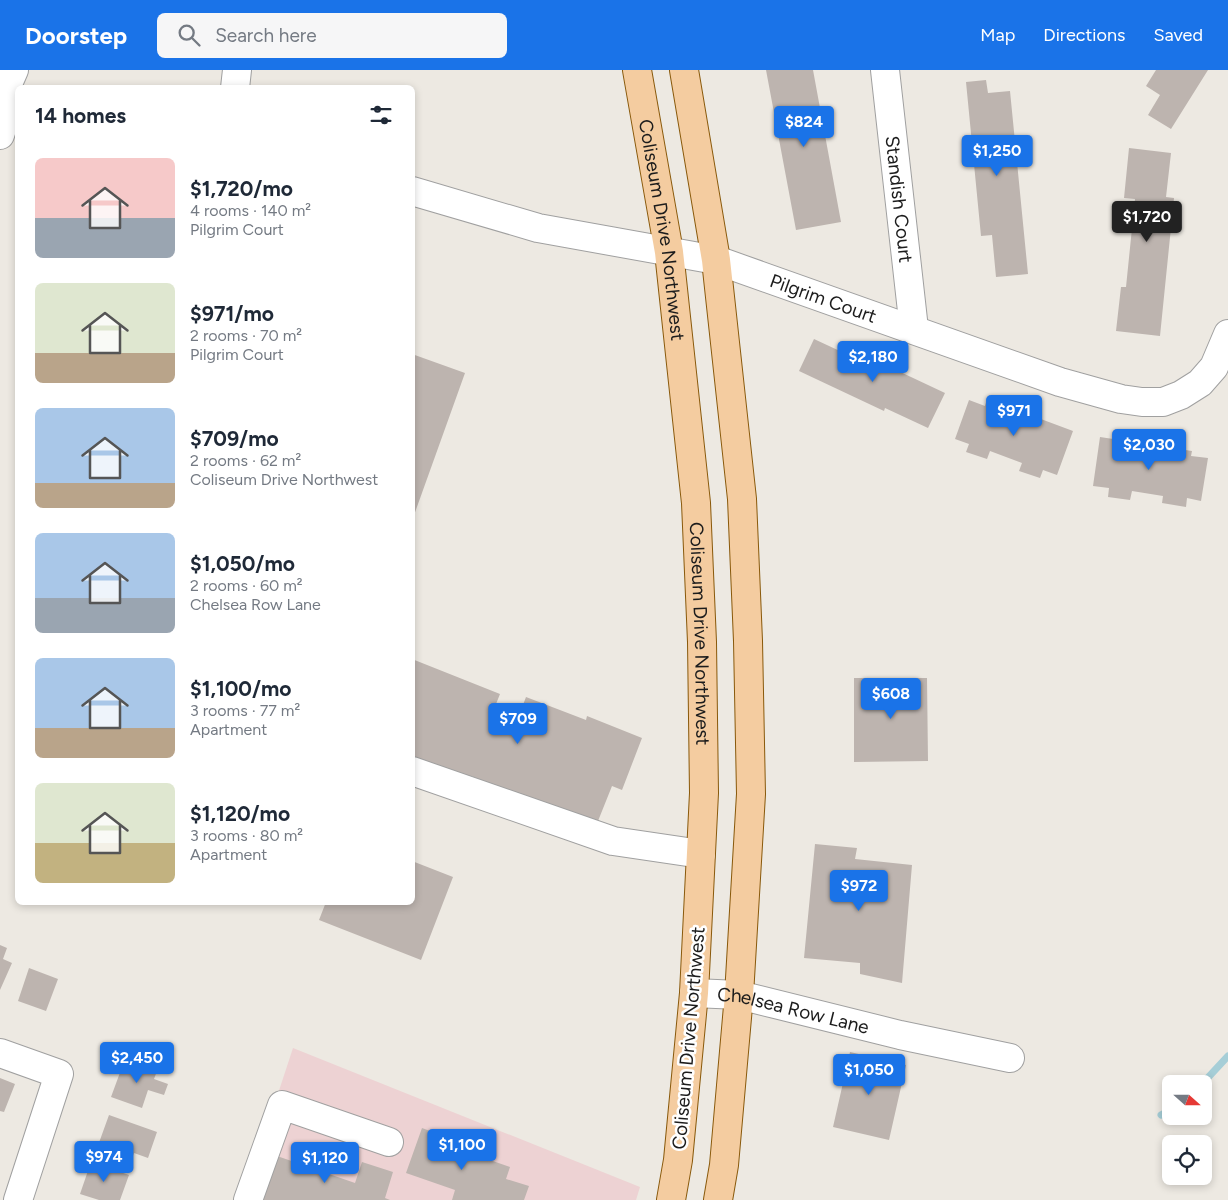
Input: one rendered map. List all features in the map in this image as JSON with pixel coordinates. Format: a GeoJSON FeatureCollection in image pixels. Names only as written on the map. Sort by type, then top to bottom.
{"type":"FeatureCollection","features":[{"type":"Feature","properties":{"kind":"main road","name":"Coliseum Drive Northwest"},"geometry":{"type":"LineString","coordinates":[[637,70],[669,252],[696,503],[703,708],[704,793],[694,993],[678,1160],[671,1200]]}},
{"type":"Feature","properties":{"kind":"main road"},"geometry":{"type":"LineString","coordinates":[[684,70],[716,260],[742,500],[748,641],[750,794],[739,995],[724,1165],[718,1200]]}},
{"type":"Feature","properties":{"kind":"street"},"geometry":{"type":"LineString","coordinates":[[234,85],[237,70]]}},
{"type":"Feature","properties":{"kind":"street","name":"Standish Court"},"geometry":{"type":"LineString","coordinates":[[885,70],[914,329]]}},
{"type":"Feature","properties":{"kind":"street"},"geometry":{"type":"LineString","coordinates":[[0,135],[8,110],[6,91]]}},
{"type":"Feature","properties":{"kind":"street","name":"Pilgrim Court"},"geometry":{"type":"LineString","coordinates":[[415,192],[538,228],[716,260],[1060,382],[1121,399],[1162,402],[1181,395],[1200,383],[1214,367],[1228,334]]}},
{"type":"Feature","properties":{"kind":"street"},"geometry":{"type":"LineString","coordinates":[[415,772],[613,841],[701,854]]}},
{"type":"Feature","properties":{"kind":"street","name":"Chelsea Row Lane"},"geometry":{"type":"LineString","coordinates":[[694,993],[739,995],[900,1035],[1010,1058]]}},
{"type":"Feature","properties":{"kind":"street"},"geometry":{"type":"LineString","coordinates":[[0,1053],[59,1074],[18,1200]]}},
{"type":"Feature","properties":{"kind":"street"},"geometry":{"type":"LineString","coordinates":[[248,1200],[282,1105],[389,1142]]}},
{"type":"Feature","properties":{"kind":"shaded area"},"geometry":{"type":"Polygon","coordinates":[[[293,1048],[640,1187],[636,1200],[243,1200],[293,1048]]]}},
{"type":"Feature","properties":{"kind":"building"},"geometry":{"type":"Polygon","coordinates":[[[766,70],[813,70],[841,222],[796,230],[766,70]]]}},
{"type":"Feature","properties":{"kind":"building"},"geometry":{"type":"Polygon","coordinates":[[[1156,70],[1208,70],[1171,129],[1148,115],[1160,95],[1146,86],[1156,70]]]}},
{"type":"Feature","properties":{"kind":"building"},"geometry":{"type":"Polygon","coordinates":[[[986,80],[988,93],[1010,91],[1028,274],[996,277],[992,235],[981,236],[966,82],[986,80]]]}},
{"type":"Feature","properties":{"kind":"building"},"geometry":{"type":"Polygon","coordinates":[[[1129,148],[1171,153],[1166,197],[1174,198],[1160,336],[1116,331],[1121,287],[1126,287],[1135,199],[1124,198],[1129,148]]]}},
{"type":"Feature","properties":{"kind":"building"},"geometry":{"type":"Polygon","coordinates":[[[814,339],[857,359],[860,353],[945,393],[928,428],[885,408],[884,411],[799,371],[814,339]]]}},
{"type":"Feature","properties":{"kind":"building"},"geometry":{"type":"Polygon","coordinates":[[[415,355],[465,373],[415,512],[415,355]]]}},
{"type":"Feature","properties":{"kind":"building"},"geometry":{"type":"Polygon","coordinates":[[[987,399],[1073,431],[1057,475],[1043,470],[1040,478],[1019,471],[1022,463],[990,451],[987,459],[966,452],[969,444],[955,439],[969,400],[985,406],[987,399]]]}},
{"type":"Feature","properties":{"kind":"building"},"geometry":{"type":"Polygon","coordinates":[[[1100,437],[1192,451],[1191,456],[1208,458],[1201,501],[1187,498],[1186,507],[1162,503],[1163,496],[1132,491],[1130,500],[1108,497],[1109,488],[1093,486],[1100,437]]]}},
{"type":"Feature","properties":{"kind":"building"},"geometry":{"type":"Polygon","coordinates":[[[415,660],[500,694],[492,714],[516,723],[526,697],[586,720],[587,716],[642,738],[622,790],[612,786],[596,826],[471,776],[469,781],[415,760],[415,660]]]}},
{"type":"Feature","properties":{"kind":"building"},"geometry":{"type":"Polygon","coordinates":[[[854,678],[927,678],[928,761],[854,762],[854,678]]]}},
{"type":"Feature","properties":{"kind":"building"},"geometry":{"type":"Polygon","coordinates":[[[815,844],[857,848],[855,859],[912,865],[902,983],[860,974],[860,963],[804,958],[815,844]]]}},
{"type":"Feature","properties":{"kind":"building"},"geometry":{"type":"Polygon","coordinates":[[[415,862],[453,877],[421,960],[319,920],[325,905],[415,905],[415,862]]]}},
{"type":"Feature","properties":{"kind":"building"},"geometry":{"type":"Polygon","coordinates":[[[0,945],[7,948],[3,959],[12,963],[0,990],[0,945]]]}},
{"type":"Feature","properties":{"kind":"building"},"geometry":{"type":"Polygon","coordinates":[[[29,968],[58,979],[46,1011],[18,1001],[29,968]]]}},
{"type":"Feature","properties":{"kind":"building"},"geometry":{"type":"Polygon","coordinates":[[[850,1052],[906,1065],[889,1140],[833,1127],[850,1052]]]}},
{"type":"Feature","properties":{"kind":"building"},"geometry":{"type":"Polygon","coordinates":[[[125,1059],[157,1071],[154,1079],[168,1084],[164,1095],[148,1090],[142,1108],[111,1097],[125,1059]]]}},
{"type":"Feature","properties":{"kind":"building"},"geometry":{"type":"Polygon","coordinates":[[[0,1078],[15,1084],[4,1112],[0,1111],[0,1078]]]}},
{"type":"Feature","properties":{"kind":"building"},"geometry":{"type":"Polygon","coordinates":[[[109,1115],[157,1132],[148,1158],[134,1153],[130,1164],[96,1151],[109,1115]]]}},
{"type":"Feature","properties":{"kind":"building"},"geometry":{"type":"Polygon","coordinates":[[[422,1128],[446,1137],[444,1144],[510,1167],[506,1179],[529,1186],[524,1200],[452,1200],[455,1190],[406,1173],[422,1128]]]}},
{"type":"Feature","properties":{"kind":"building"},"geometry":{"type":"Polygon","coordinates":[[[277,1156],[355,1183],[362,1162],[393,1172],[385,1198],[390,1200],[262,1200],[277,1156]]]}},
{"type":"Feature","properties":{"kind":"building"},"geometry":{"type":"Polygon","coordinates":[[[91,1162],[129,1175],[120,1200],[99,1200],[80,1194],[91,1162]]]}},
{"type":"Feature","properties":{"kind":"waterway"},"geometry":{"type":"LineString","coordinates":[[1210,1075],[1228,1056]]}}]}
